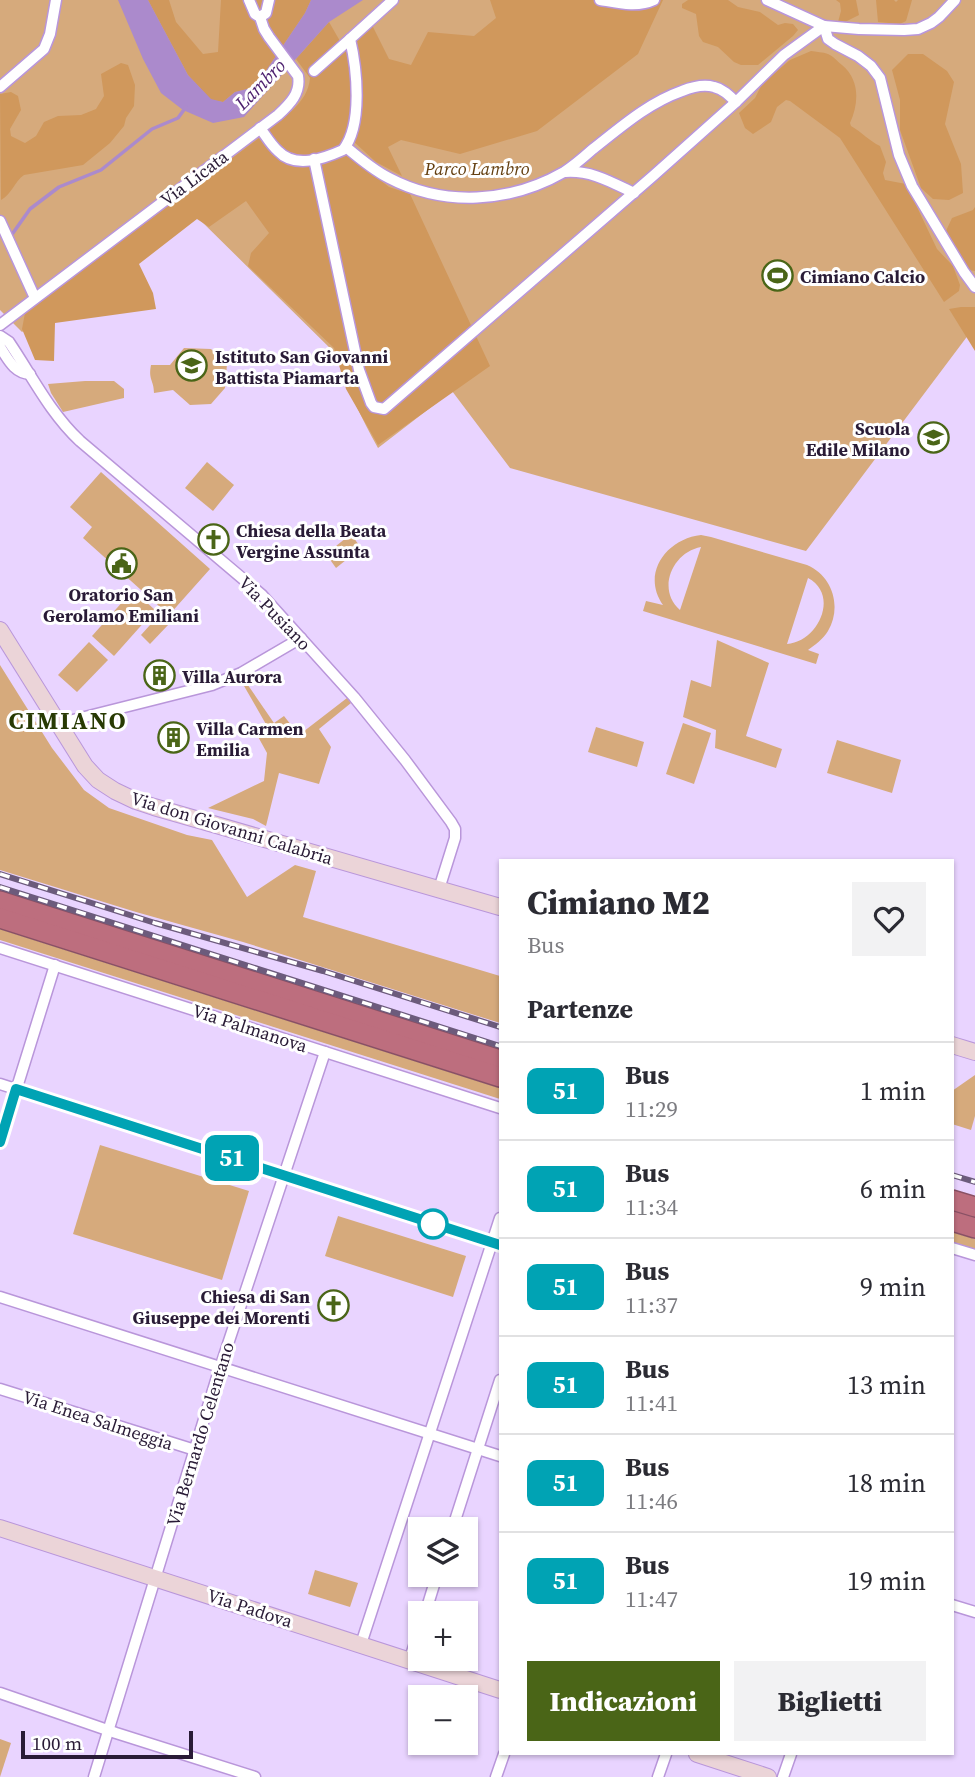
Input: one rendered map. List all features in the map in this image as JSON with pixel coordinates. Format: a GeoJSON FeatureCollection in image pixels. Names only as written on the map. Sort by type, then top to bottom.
{"type":"FeatureCollection","features":[{"type":"Feature","properties":{"kind":"highway"},"geometry":{"type":"LineString","coordinates":[[0,901],[499,1060]]}},
{"type":"Feature","properties":{"kind":"highway","name":"Via Palmanova"},"geometry":{"type":"LineString","coordinates":[[0,918],[499,1077]]}},
{"type":"Feature","properties":{"kind":"highway"},"geometry":{"type":"LineString","coordinates":[[954,1201],[975,1207]]}},
{"type":"Feature","properties":{"kind":"highway"},"geometry":{"type":"LineString","coordinates":[[954,1222],[975,1228]]}},
{"type":"Feature","properties":{"kind":"street"},"geometry":{"type":"LineString","coordinates":[[0,88],[44,50],[50,34],[55,0]]}},
{"type":"Feature","properties":{"kind":"street","name":"Via Licata"},"geometry":{"type":"LineString","coordinates":[[0,326],[286,108],[294,99],[299,80],[266,33],[249,0]]}},
{"type":"Feature","properties":{"kind":"street"},"geometry":{"type":"LineString","coordinates":[[260,17],[266,13],[268,0]]}},
{"type":"Feature","properties":{"kind":"street"},"geometry":{"type":"LineString","coordinates":[[314,71],[393,0]]}},
{"type":"Feature","properties":{"kind":"street"},"geometry":{"type":"LineString","coordinates":[[600,0],[629,5],[645,4],[654,0]]}},
{"type":"Feature","properties":{"kind":"street"},"geometry":{"type":"LineString","coordinates":[[767,0],[824,26],[904,30],[918,29],[939,17],[955,0]]}},
{"type":"Feature","properties":{"kind":"street"},"geometry":{"type":"LineString","coordinates":[[314,159],[359,370],[371,403],[378,409],[384,409],[634,193],[784,55],[824,26]]}},
{"type":"Feature","properties":{"kind":"street"},"geometry":{"type":"LineString","coordinates":[[824,26],[828,39],[858,56],[871,66],[880,78],[899,155],[912,186],[975,288]]}},
{"type":"Feature","properties":{"kind":"street"},"geometry":{"type":"LineString","coordinates":[[260,128],[276,150],[285,158],[297,161],[338,152],[345,147],[351,132],[356,100],[350,39]]}},
{"type":"Feature","properties":{"kind":"street"},"geometry":{"type":"LineString","coordinates":[[345,147],[389,178],[418,190],[452,198],[483,198],[531,187],[565,172],[641,112],[678,92],[701,86],[713,87],[736,102]]}},
{"type":"Feature","properties":{"kind":"street"},"geometry":{"type":"LineString","coordinates":[[565,172],[592,174],[634,193]]}},
{"type":"Feature","properties":{"kind":"street"},"geometry":{"type":"LineString","coordinates":[[0,221],[35,298]]}},
{"type":"Feature","properties":{"kind":"street","name":"Via Pusiano"},"geometry":{"type":"LineString","coordinates":[[0,336],[11,345],[54,412],[71,432],[253,587],[361,705],[453,824],[455,838],[439,889]]}},
{"type":"Feature","properties":{"kind":"street","name":"Via Pusiano"},"geometry":{"type":"LineString","coordinates":[[0,347],[18,370],[30,374]]}},
{"type":"Feature","properties":{"kind":"street","name":"Via don Giovanni Calabria"},"geometry":{"type":"LineString","coordinates":[[0,630],[77,755],[102,783],[125,797],[499,907]]}},
{"type":"Feature","properties":{"kind":"street"},"geometry":{"type":"LineString","coordinates":[[57,724],[212,685],[241,673],[301,638]]}},
{"type":"Feature","properties":{"kind":"street","name":"Via Palmanova"},"geometry":{"type":"LineString","coordinates":[[0,948],[499,1108]]}},
{"type":"Feature","properties":{"kind":"street"},"geometry":{"type":"LineString","coordinates":[[0,1142],[55,965]]}},
{"type":"Feature","properties":{"kind":"street"},"geometry":{"type":"LineString","coordinates":[[954,1046],[975,1052]]}},
{"type":"Feature","properties":{"kind":"street","name":"Via Bernardo Celentano"},"geometry":{"type":"LineString","coordinates":[[94,1777],[220,1367],[325,1052]]}},
{"type":"Feature","properties":{"kind":"street"},"geometry":{"type":"LineString","coordinates":[[0,1084],[496,1244]]}},
{"type":"Feature","properties":{"kind":"street"},"geometry":{"type":"LineString","coordinates":[[360,1644],[496,1244],[499,1224]]}},
{"type":"Feature","properties":{"kind":"street"},"geometry":{"type":"LineString","coordinates":[[954,1250],[975,1255]]}},
{"type":"Feature","properties":{"kind":"street"},"geometry":{"type":"LineString","coordinates":[[0,1297],[499,1456]]}},
{"type":"Feature","properties":{"kind":"street"},"geometry":{"type":"LineString","coordinates":[[456,1517],[499,1383]]}},
{"type":"Feature","properties":{"kind":"street","name":"Via Enea Salmeggia"},"geometry":{"type":"LineString","coordinates":[[0,1389],[195,1450]]}},
{"type":"Feature","properties":{"kind":"street","name":"Via Padova"},"geometry":{"type":"LineString","coordinates":[[0,1528],[408,1661]]}},
{"type":"Feature","properties":{"kind":"street"},"geometry":{"type":"LineString","coordinates":[[954,1606],[975,1612]]}},
{"type":"Feature","properties":{"kind":"street","name":"Via Padova"},"geometry":{"type":"LineString","coordinates":[[440,1671],[499,1690]]}},
{"type":"Feature","properties":{"kind":"street"},"geometry":{"type":"LineString","coordinates":[[0,1693],[255,1777]]}},
{"type":"Feature","properties":{"kind":"street"},"geometry":{"type":"LineString","coordinates":[[496,1777],[504,1755]]}},
{"type":"Feature","properties":{"kind":"street"},"geometry":{"type":"LineString","coordinates":[[658,1777],[666,1755]]}},
{"type":"Feature","properties":{"kind":"street"},"geometry":{"type":"LineString","coordinates":[[700,1755],[768,1777]]}},
{"type":"Feature","properties":{"kind":"street"},"geometry":{"type":"LineString","coordinates":[[783,1777],[790,1755]]}},
{"type":"Feature","properties":{"kind":"green space","name":"Parco Lambro"},"geometry":{"type":"Polygon","coordinates":[[[0,0],[975,0],[975,326],[806,551],[510,468],[452,391],[378,448],[355,403],[337,355],[195,215],[22,332],[0,310],[0,0]]]}},
{"type":"Feature","properties":{"kind":"green space"},"geometry":{"type":"Polygon","coordinates":[[[184,348],[211,349],[227,364],[225,388],[211,404],[190,405],[173,390],[154,393],[151,365],[170,365],[184,348]]]}},
{"type":"Feature","properties":{"kind":"green space"},"geometry":{"type":"Polygon","coordinates":[[[114,381],[124,389],[124,398],[63,412],[48,384],[114,381]]]}},
{"type":"Feature","properties":{"kind":"green space"},"geometry":{"type":"Polygon","coordinates":[[[207,462],[234,485],[213,511],[185,488],[207,462]]]}},
{"type":"Feature","properties":{"kind":"green space"},"geometry":{"type":"Polygon","coordinates":[[[101,472],[210,569],[169,615],[83,538],[92,527],[70,507],[101,472]]]}},
{"type":"Feature","properties":{"kind":"green space"},"geometry":{"type":"Polygon","coordinates":[[[351,534],[361,548],[336,568],[326,554],[351,534]]]}},
{"type":"Feature","properties":{"kind":"green space"},"geometry":{"type":"Polygon","coordinates":[[[701,535],[711,537],[816,570],[829,584],[834,612],[826,634],[808,650],[819,654],[816,664],[643,611],[646,601],[663,605],[657,593],[656,570],[668,551],[688,538],[701,535]],[[701,547],[683,556],[671,572],[669,592],[680,610],[701,547]],[[808,578],[787,644],[808,635],[821,617],[823,595],[818,586],[808,578]]]}},
{"type":"Feature","properties":{"kind":"green space"},"geometry":{"type":"Polygon","coordinates":[[[133,590],[155,610],[114,656],[92,636],[133,590]]]}},
{"type":"Feature","properties":{"kind":"green space"},"geometry":{"type":"Polygon","coordinates":[[[159,615],[169,624],[150,644],[141,635],[159,615]]]}},
{"type":"Feature","properties":{"kind":"green space"},"geometry":{"type":"Polygon","coordinates":[[[717,640],[769,663],[746,736],[782,749],[776,768],[715,748],[716,730],[683,717],[691,680],[711,687],[717,640]]]}},
{"type":"Feature","properties":{"kind":"green space"},"geometry":{"type":"Polygon","coordinates":[[[89,642],[108,660],[77,692],[58,675],[89,642]]]}},
{"type":"Feature","properties":{"kind":"green space"},"geometry":{"type":"Polygon","coordinates":[[[0,665],[52,748],[84,790],[109,808],[187,835],[212,840],[247,897],[295,865],[316,871],[303,917],[499,976],[499,1023],[243,942],[0,870],[0,665]]]}},
{"type":"Feature","properties":{"kind":"green space"},"geometry":{"type":"Polygon","coordinates":[[[243,678],[274,723],[284,716],[299,735],[347,698],[351,703],[319,729],[331,747],[319,784],[279,773],[266,826],[253,819],[208,808],[264,781],[267,753],[256,733],[267,726],[240,679],[243,678]]]}},
{"type":"Feature","properties":{"kind":"green space"},"geometry":{"type":"Polygon","coordinates":[[[683,723],[711,733],[694,784],[666,774],[683,723]]]}},
{"type":"Feature","properties":{"kind":"green space"},"geometry":{"type":"Polygon","coordinates":[[[596,727],[644,742],[637,767],[588,752],[596,727]]]}},
{"type":"Feature","properties":{"kind":"green space"},"geometry":{"type":"Polygon","coordinates":[[[837,740],[901,760],[892,793],[827,773],[837,740]]]}},
{"type":"Feature","properties":{"kind":"green space"},"geometry":{"type":"Polygon","coordinates":[[[0,929],[499,1088],[499,1099],[0,940],[0,929]]]}},
{"type":"Feature","properties":{"kind":"green space"},"geometry":{"type":"Polygon","coordinates":[[[975,1075],[975,1116],[971,1130],[954,1125],[954,1090],[975,1075]]]}},
{"type":"Feature","properties":{"kind":"green space"},"geometry":{"type":"Polygon","coordinates":[[[100,1145],[249,1191],[222,1280],[73,1234],[100,1145]]]}},
{"type":"Feature","properties":{"kind":"green space"},"geometry":{"type":"Polygon","coordinates":[[[338,1216],[466,1256],[453,1297],[325,1256],[338,1216]]]}},
{"type":"Feature","properties":{"kind":"green space"},"geometry":{"type":"Polygon","coordinates":[[[954,1233],[975,1239],[975,1249],[954,1243],[954,1233]]]}},
{"type":"Feature","properties":{"kind":"green space"},"geometry":{"type":"Polygon","coordinates":[[[315,1570],[358,1583],[350,1607],[308,1594],[315,1570]]]}},
{"type":"Feature","properties":{"kind":"green space"},"geometry":{"type":"Polygon","coordinates":[[[0,1739],[11,1743],[0,1777],[0,1739]]]}},
{"type":"Feature","properties":{"kind":"shaded area"},"geometry":{"type":"Polygon","coordinates":[[[148,0],[169,0],[176,22],[203,54],[218,52],[221,0],[311,0],[255,87],[235,92],[223,102],[211,100],[188,75],[148,0]]]}},
{"type":"Feature","properties":{"kind":"shaded area"},"geometry":{"type":"Polygon","coordinates":[[[490,0],[663,0],[638,54],[537,131],[460,154],[401,140],[388,147],[402,176],[376,162],[353,141],[345,153],[389,187],[410,194],[490,366],[378,445],[346,389],[334,348],[248,266],[251,253],[269,233],[246,201],[209,227],[197,219],[139,264],[153,293],[156,309],[55,323],[54,361],[35,360],[22,329],[25,313],[263,135],[292,110],[304,96],[310,78],[296,59],[329,22],[344,48],[351,30],[371,23],[389,59],[411,65],[428,32],[474,36],[496,18],[490,0]]]}},
{"type":"Feature","properties":{"kind":"shaded area"},"geometry":{"type":"Polygon","coordinates":[[[688,0],[728,0],[738,7],[760,12],[778,25],[793,24],[798,30],[758,65],[741,65],[718,47],[703,42],[699,36],[696,14],[682,8],[682,4],[688,0]]]}},
{"type":"Feature","properties":{"kind":"shaded area"},"geometry":{"type":"Polygon","coordinates":[[[836,0],[856,0],[859,15],[845,22],[838,22],[841,11],[840,3],[836,0]]]}},
{"type":"Feature","properties":{"kind":"shaded area"},"geometry":{"type":"Polygon","coordinates":[[[876,0],[912,0],[906,21],[900,24],[878,22],[876,0]]]}},
{"type":"Feature","properties":{"kind":"shaded area"},"geometry":{"type":"Polygon","coordinates":[[[811,51],[830,55],[848,71],[856,92],[851,126],[880,146],[886,162],[883,173],[885,180],[906,184],[937,249],[953,266],[960,285],[959,291],[944,302],[840,138],[786,100],[777,107],[771,122],[753,134],[745,128],[739,113],[755,98],[762,84],[790,60],[811,51]]]}},
{"type":"Feature","properties":{"kind":"shaded area"},"geometry":{"type":"Polygon","coordinates":[[[908,54],[923,54],[947,71],[954,82],[945,124],[961,164],[963,193],[949,200],[933,199],[921,188],[900,130],[900,100],[892,70],[908,54]]]}},
{"type":"Feature","properties":{"kind":"shaded area"},"geometry":{"type":"Polygon","coordinates":[[[121,63],[128,65],[135,85],[134,106],[124,126],[110,143],[83,165],[24,175],[1,200],[0,94],[11,92],[18,96],[21,110],[10,129],[11,136],[25,143],[36,136],[44,122],[58,116],[81,115],[96,109],[104,96],[101,74],[121,63]]]}},
{"type":"Feature","properties":{"kind":"shaded area"},"geometry":{"type":"Polygon","coordinates":[[[975,207],[975,271],[968,270],[946,231],[952,218],[975,207]]]}},
{"type":"Feature","properties":{"kind":"shaded area"},"geometry":{"type":"Polygon","coordinates":[[[975,307],[975,351],[949,309],[975,307]]]}},
{"type":"Feature","properties":{"kind":"water","name":"Lambro"},"geometry":{"type":"Polygon","coordinates":[[[118,0],[148,0],[188,75],[211,99],[223,102],[235,92],[255,87],[311,0],[363,0],[329,22],[244,117],[213,123],[183,110],[161,93],[118,0]]]}},
{"type":"Feature","properties":{"kind":"waterway"},"geometry":{"type":"LineString","coordinates":[[13,233],[30,209],[59,187],[101,170],[152,129],[178,118],[186,107]]}},
{"type":"Feature","properties":{"kind":"railway"},"geometry":{"type":"LineString","coordinates":[[0,874],[499,1027]]}},
{"type":"Feature","properties":{"kind":"railway"},"geometry":{"type":"LineString","coordinates":[[0,887],[499,1046]]}},
{"type":"Feature","properties":{"kind":"railway"},"geometry":{"type":"LineString","coordinates":[[954,1176],[975,1182]]}},
{"type":"Feature","properties":{"kind":"bus line","name":"51"},"geometry":{"type":"LineString","coordinates":[[0,1142],[16,1089],[499,1245]]}},
{"type":"Feature","properties":{"kind":"place","name":"Cimiano Calcio"},"geometry":{"type":"Point","coordinates":[777,276]}},
{"type":"Feature","properties":{"kind":"place","name":"Istituto San Giovanni Battista Piamarta"},"geometry":{"type":"Point","coordinates":[192,366]}},
{"type":"Feature","properties":{"kind":"place","name":"Scuola Edile Milano"},"geometry":{"type":"Point","coordinates":[933,438]}},
{"type":"Feature","properties":{"kind":"place","name":"Chiesa della Beata Vergine Assunta"},"geometry":{"type":"Point","coordinates":[213,540]}},
{"type":"Feature","properties":{"kind":"place","name":"Oratorio San Gerolamo Emiliani"},"geometry":{"type":"Point","coordinates":[121,564]}},
{"type":"Feature","properties":{"kind":"place","name":"Villa Aurora"},"geometry":{"type":"Point","coordinates":[159,676]}},
{"type":"Feature","properties":{"kind":"place","name":"Villa Carmen Emilia"},"geometry":{"type":"Point","coordinates":[173,738]}},
{"type":"Feature","properties":{"kind":"place","name":"Chiesa di San Giuseppe dei Morenti"},"geometry":{"type":"Point","coordinates":[333,1306]}},
{"type":"Feature","properties":{"kind":"district","name":"CIMIANO"},"geometry":{"type":"Point","coordinates":[68,720]}}]}
